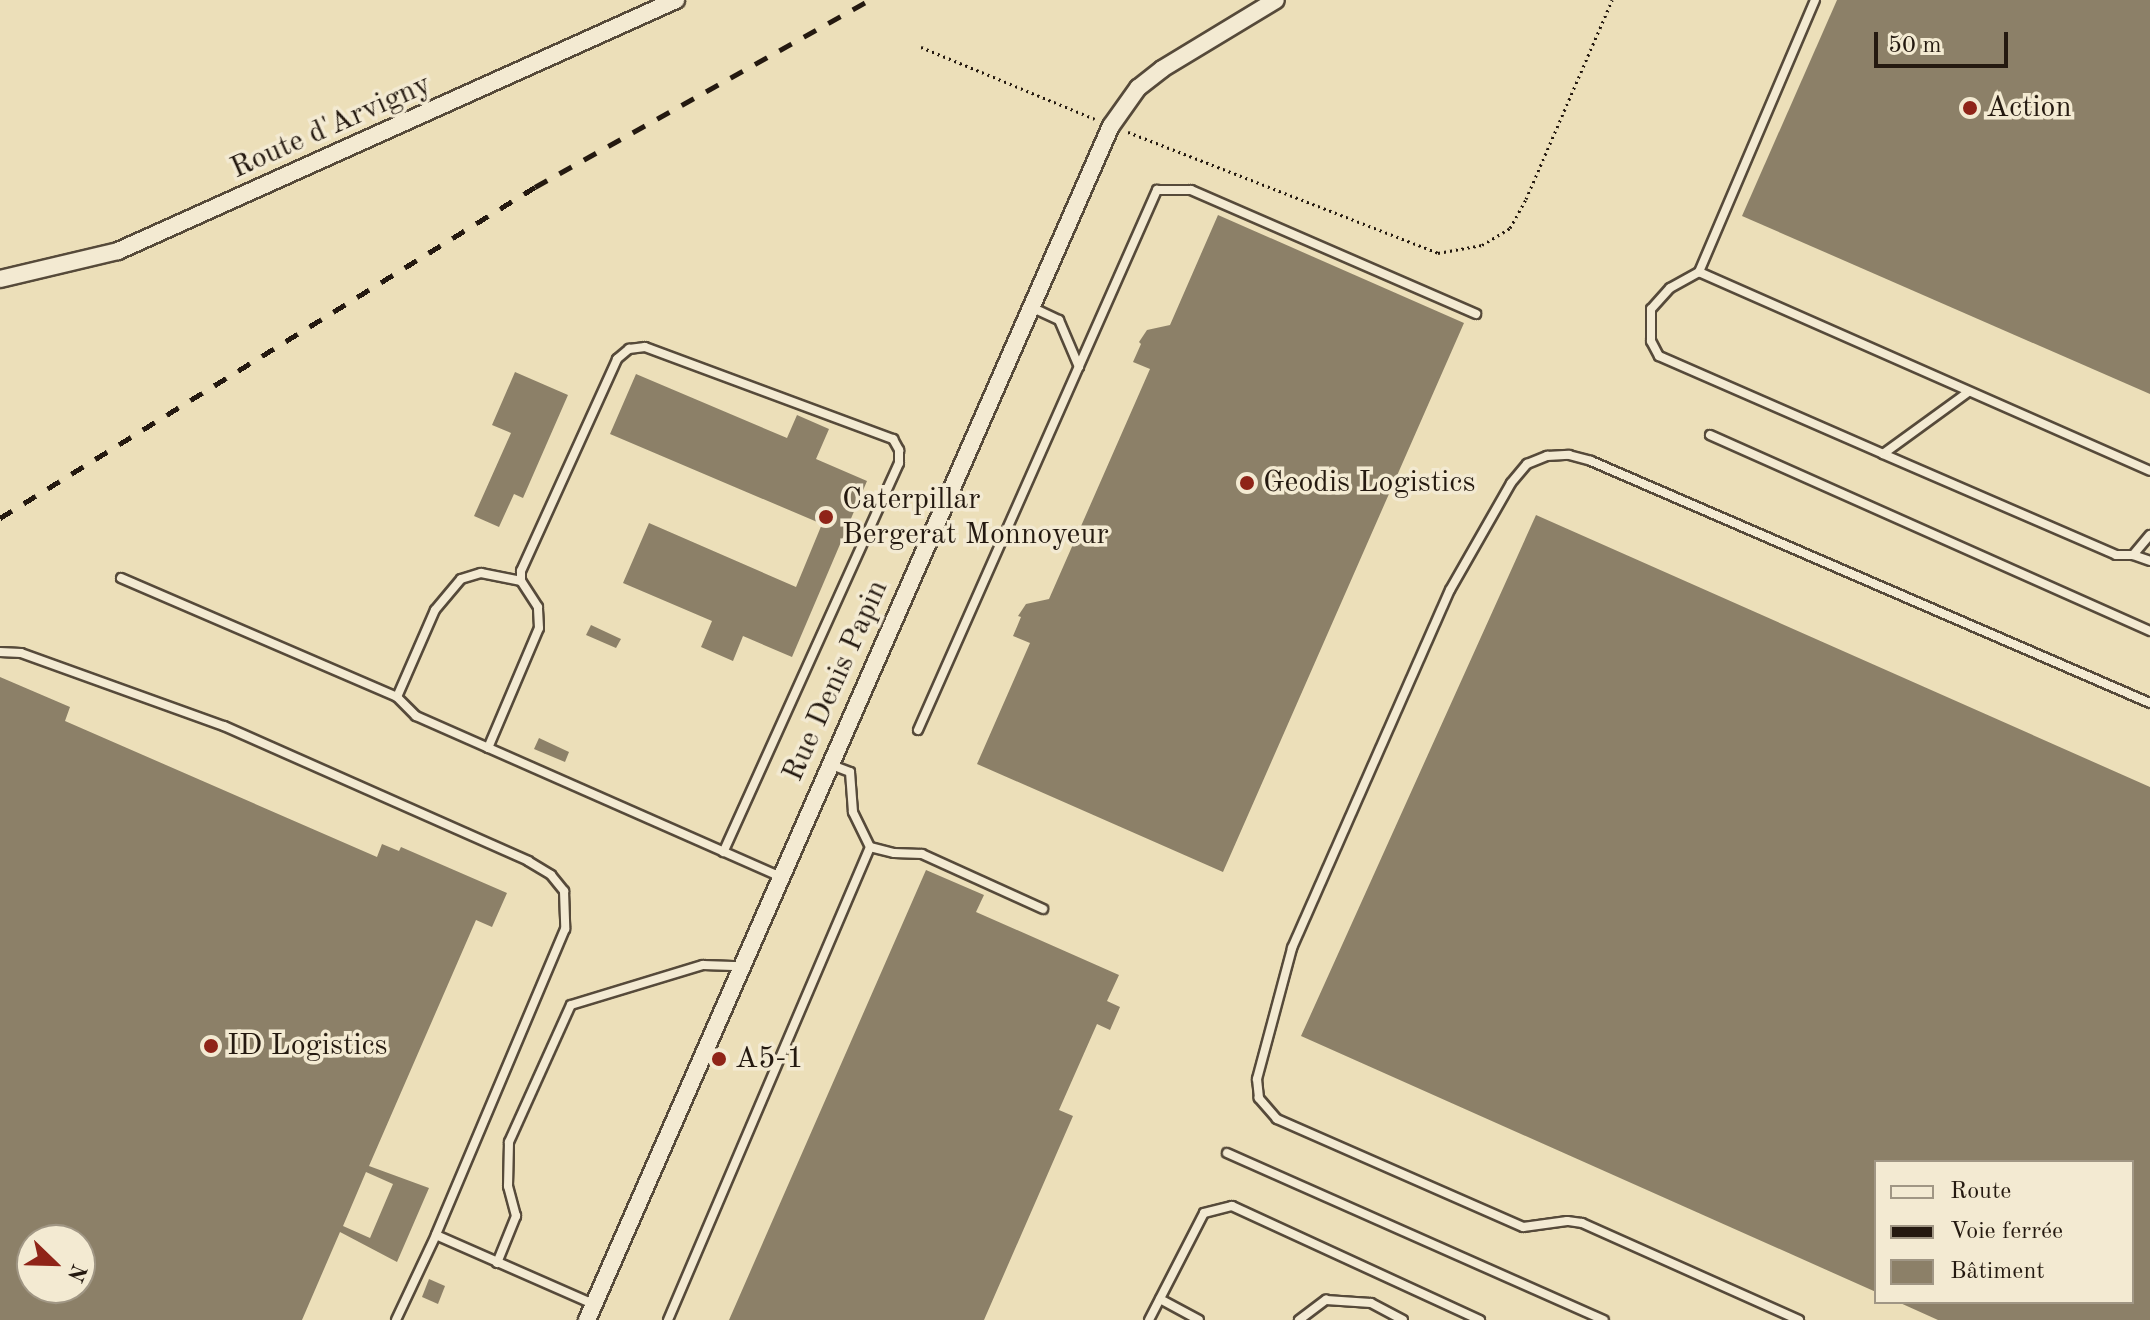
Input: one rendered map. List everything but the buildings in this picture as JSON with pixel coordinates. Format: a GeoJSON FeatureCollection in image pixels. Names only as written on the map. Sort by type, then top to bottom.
{"type":"FeatureCollection","features":[{"type":"Feature","properties":{"kind":"street","name":"Route d'Arvigny"},"geometry":{"type":"LineString","coordinates":[[0,279],[118,251],[676,0]]}},
{"type":"Feature","properties":{"kind":"street","name":"Rue Denis Papin"},"geometry":{"type":"LineString","coordinates":[[590,1312],[1111,126],[1138,88],[1162,69],[1276,0]]}},
{"type":"Feature","properties":{"kind":"lane"},"geometry":{"type":"LineString","coordinates":[[1815,0],[1699,272],[1670,288],[1651,309],[1651,341],[1659,356],[2116,555],[2133,555],[2150,561]]}},
{"type":"Feature","properties":{"kind":"lane"},"geometry":{"type":"LineString","coordinates":[[918,730],[1157,190],[1191,190],[1476,314]]}},
{"type":"Feature","properties":{"kind":"lane"},"geometry":{"type":"LineString","coordinates":[[1699,272],[1967,393],[2150,471]]}},
{"type":"Feature","properties":{"kind":"lane"},"geometry":{"type":"LineString","coordinates":[[1031,307],[1059,320],[1079,367]]}},
{"type":"Feature","properties":{"kind":"lane"},"geometry":{"type":"LineString","coordinates":[[488,748],[539,628],[538,607],[521,581],[521,571],[617,359],[629,349],[645,347],[893,439],[899,450],[899,463],[723,852]]}},
{"type":"Feature","properties":{"kind":"lane"},"geometry":{"type":"LineString","coordinates":[[1883,454],[1967,393]]}},
{"type":"Feature","properties":{"kind":"lane"},"geometry":{"type":"LineString","coordinates":[[1710,435],[2150,631]]}},
{"type":"Feature","properties":{"kind":"lane"},"geometry":{"type":"LineString","coordinates":[[1799,1320],[1582,1223],[1567,1221],[1523,1227],[1277,1119],[1259,1098],[1257,1079],[1292,948],[1457,577],[1511,483],[1527,464],[1547,456],[1569,455],[1591,461],[2150,703]]}},
{"type":"Feature","properties":{"kind":"lane"},"geometry":{"type":"LineString","coordinates":[[2133,555],[2150,535]]}},
{"type":"Feature","properties":{"kind":"lane"},"geometry":{"type":"LineString","coordinates":[[397,697],[435,610],[461,579],[481,573],[521,581]]}},
{"type":"Feature","properties":{"kind":"lane"},"geometry":{"type":"LineString","coordinates":[[121,578],[397,697],[416,716],[781,877]]}},
{"type":"Feature","properties":{"kind":"lane"},"geometry":{"type":"LineString","coordinates":[[0,652],[21,653],[224,726],[528,861],[551,875],[564,891],[565,929],[436,1235],[396,1320]]}},
{"type":"Feature","properties":{"kind":"lane"},"geometry":{"type":"LineString","coordinates":[[668,1320],[870,847],[853,812],[850,772],[831,764]]}},
{"type":"Feature","properties":{"kind":"lane"},"geometry":{"type":"LineString","coordinates":[[870,847],[894,853],[922,854],[1043,909]]}},
{"type":"Feature","properties":{"kind":"lane"},"geometry":{"type":"LineString","coordinates":[[497,1263],[516,1216],[508,1186],[509,1142],[571,1005],[703,965],[742,966]]}},
{"type":"Feature","properties":{"kind":"lane"},"geometry":{"type":"LineString","coordinates":[[1227,1153],[1604,1320]]}},
{"type":"Feature","properties":{"kind":"lane"},"geometry":{"type":"LineString","coordinates":[[1149,1320],[1204,1213],[1232,1206],[1480,1320]]}},
{"type":"Feature","properties":{"kind":"lane"},"geometry":{"type":"LineString","coordinates":[[436,1235],[590,1312]]}},
{"type":"Feature","properties":{"kind":"lane"},"geometry":{"type":"LineString","coordinates":[[1160,1299],[1199,1320]]}},
{"type":"Feature","properties":{"kind":"lane"},"geometry":{"type":"LineString","coordinates":[[1299,1320],[1326,1300],[1371,1303],[1403,1320]]}},
{"type":"Feature","properties":{"kind":"path"},"geometry":{"type":"LineString","coordinates":[[921,47],[1111,126],[1438,253],[1482,245],[1510,228],[1526,199],[1612,0]]}},
{"type":"Feature","properties":{"kind":"railway"},"geometry":{"type":"LineString","coordinates":[[0,518],[535,187],[870,0]]}},
{"type":"Feature","properties":{"kind":"place","name":"Action"},"geometry":{"type":"Point","coordinates":[1970,108]}},
{"type":"Feature","properties":{"kind":"place","name":"Geodis Logistics"},"geometry":{"type":"Point","coordinates":[1247,483]}},
{"type":"Feature","properties":{"kind":"place","name":"Caterpillar Bergerat Monnoyeur"},"geometry":{"type":"Point","coordinates":[826,517]}},
{"type":"Feature","properties":{"kind":"place","name":"ID Logistics"},"geometry":{"type":"Point","coordinates":[211,1046]}},
{"type":"Feature","properties":{"kind":"place","name":"A5-1"},"geometry":{"type":"Point","coordinates":[719,1059]}}]}
